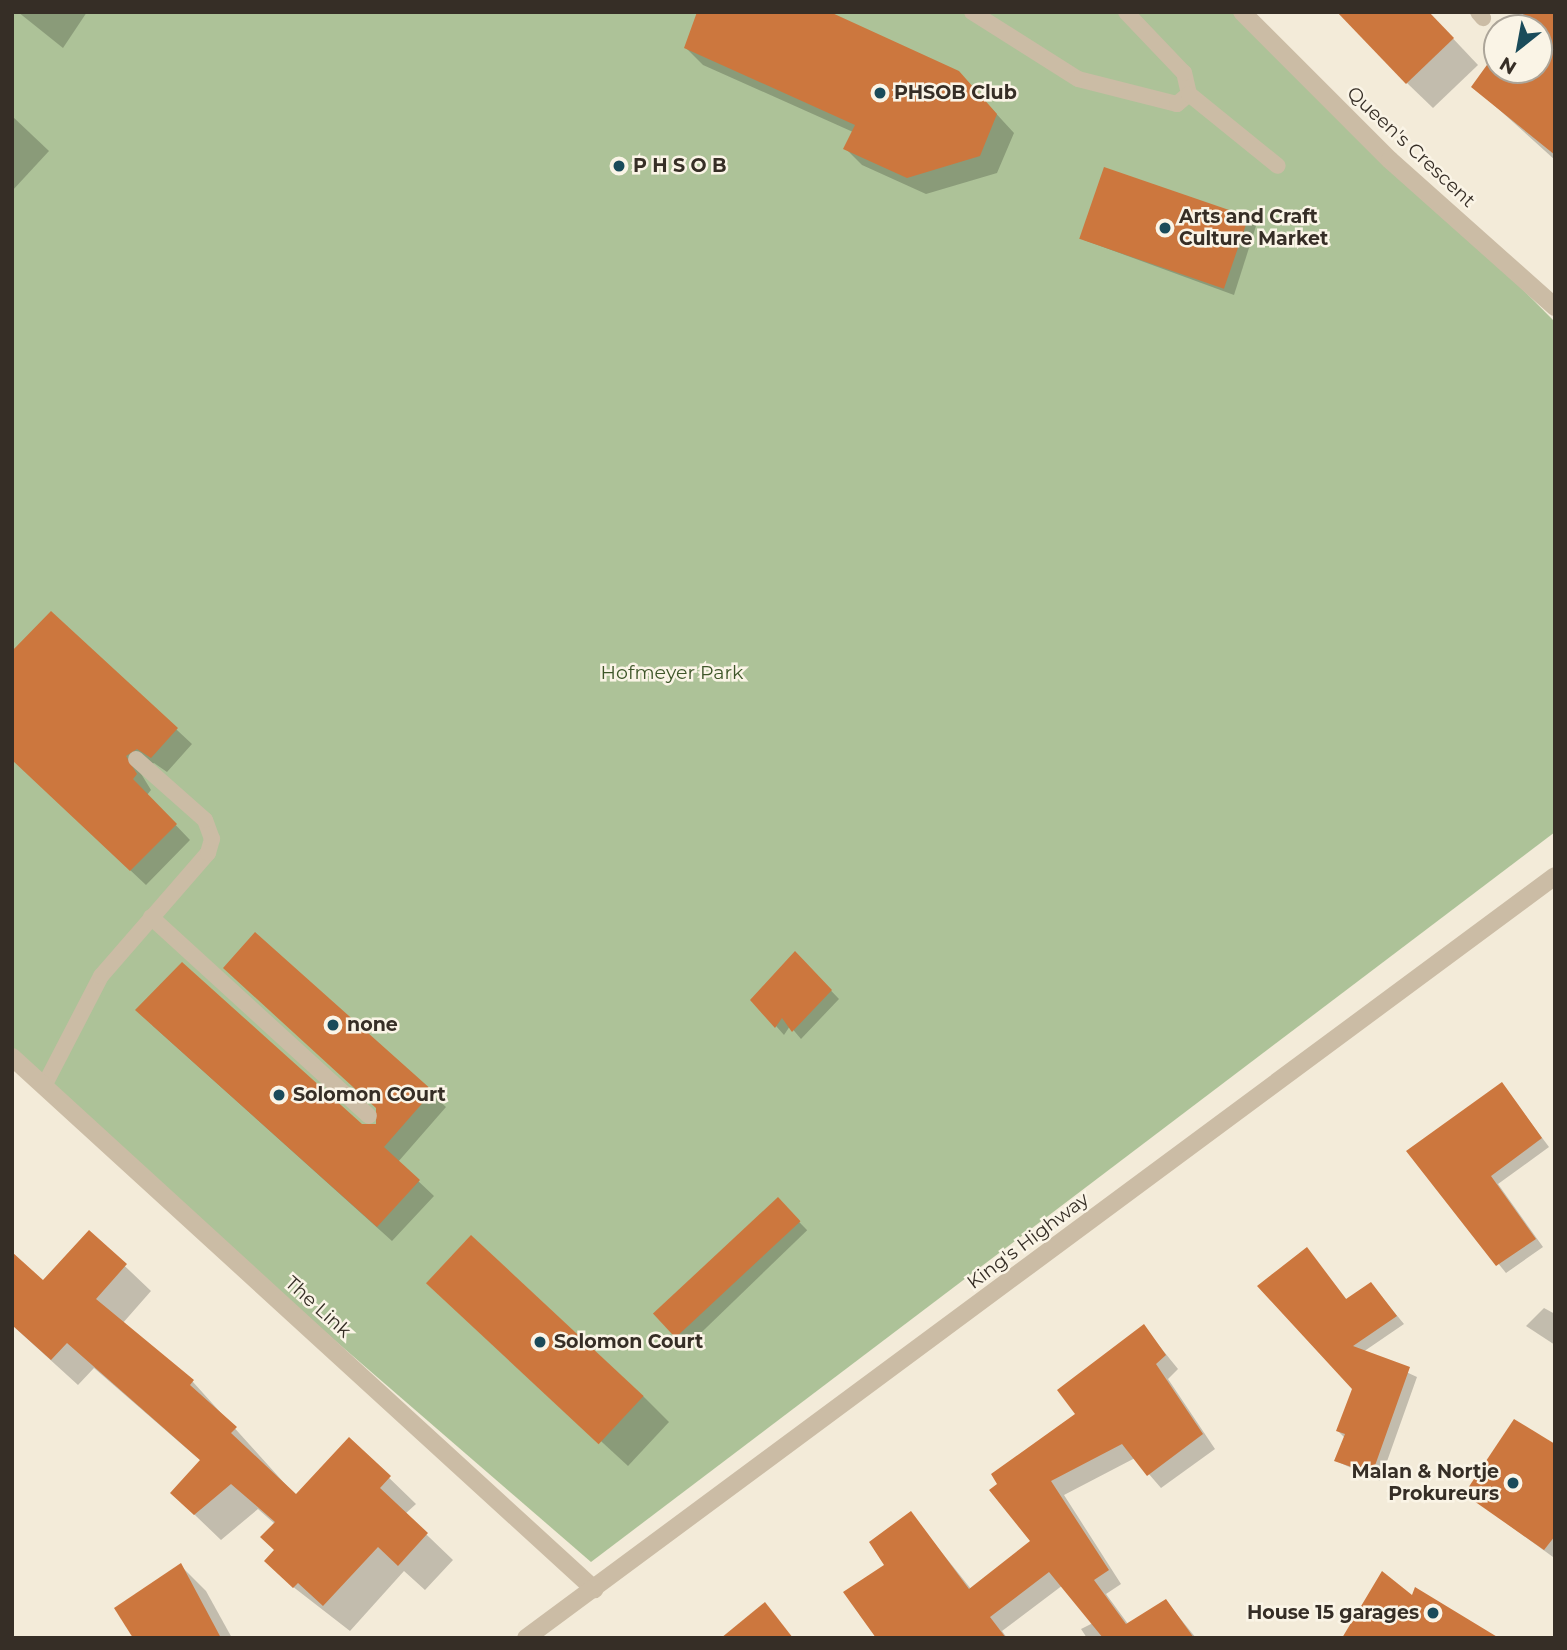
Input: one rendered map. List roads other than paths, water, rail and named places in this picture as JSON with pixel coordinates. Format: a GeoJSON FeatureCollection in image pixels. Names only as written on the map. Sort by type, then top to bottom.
{"type":"FeatureCollection","features":[{"type":"Feature","properties":{"kind":"street","name":"Queen's Crescent"},"geometry":{"type":"LineString","coordinates":[[1242,12],[1390,160],[1555,307]]}},
{"type":"Feature","properties":{"kind":"street","name":"King's Highway"},"geometry":{"type":"LineString","coordinates":[[526,1638],[1555,876]]}},
{"type":"Feature","properties":{"kind":"street","name":"The Link"},"geometry":{"type":"LineString","coordinates":[[12,1057],[594,1589]]}},
{"type":"Feature","properties":{"kind":"lane"},"geometry":{"type":"LineString","coordinates":[[972,12],[1079,79],[1177,104],[1189,94]]}},
{"type":"Feature","properties":{"kind":"lane"},"geometry":{"type":"LineString","coordinates":[[1126,12],[1175,57],[1189,94],[1278,166]]}},
{"type":"Feature","properties":{"kind":"lane"},"geometry":{"type":"LineString","coordinates":[[44,1086],[101,976],[208,853],[212,839],[205,820],[135,759]]}},
{"type":"Feature","properties":{"kind":"lane"},"geometry":{"type":"LineString","coordinates":[[151,917],[369,1116]]}},
{"type":"Feature","properties":{"kind":"place","name":"PHSOB Club"},"geometry":{"type":"Point","coordinates":[880,93]}},
{"type":"Feature","properties":{"kind":"place","name":"P H S O B"},"geometry":{"type":"Point","coordinates":[619,166]}},
{"type":"Feature","properties":{"kind":"place","name":"Arts and Craft Culture Market"},"geometry":{"type":"Point","coordinates":[1165,228]}},
{"type":"Feature","properties":{"kind":"place","name":"none"},"geometry":{"type":"Point","coordinates":[333,1025]}},
{"type":"Feature","properties":{"kind":"place","name":"Solomon COurt"},"geometry":{"type":"Point","coordinates":[279,1095]}},
{"type":"Feature","properties":{"kind":"place","name":"Solomon Court"},"geometry":{"type":"Point","coordinates":[540,1342]}},
{"type":"Feature","properties":{"kind":"place","name":"Malan & Nortje Prokureurs"},"geometry":{"type":"Point","coordinates":[1513,1483]}},
{"type":"Feature","properties":{"kind":"place","name":"House 15 garages"},"geometry":{"type":"Point","coordinates":[1433,1613]}},
{"type":"Feature","properties":{"kind":"park label","name":"Hofmeyer Park"},"geometry":{"type":"Point","coordinates":[672,673]}}]}
